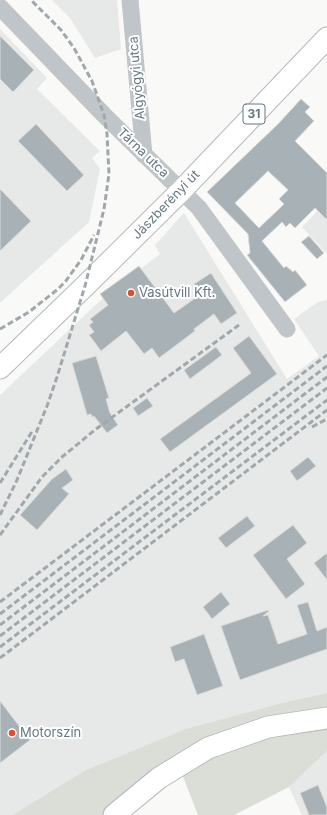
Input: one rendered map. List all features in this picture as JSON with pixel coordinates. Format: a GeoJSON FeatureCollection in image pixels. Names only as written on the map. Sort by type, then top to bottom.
{"type":"FeatureCollection","features":[{"type":"Feature","properties":{"kind":"main road","name":"Jászberényi út"},"geometry":{"type":"LineString","coordinates":[[0,368],[182,190],[327,38]]}},
{"type":"Feature","properties":{"kind":"main road"},"geometry":{"type":"LineString","coordinates":[[114,815],[159,778],[208,748],[268,727],[327,718]]}},
{"type":"Feature","properties":{"kind":"street","name":"Algyógyi utca"},"geometry":{"type":"LineString","coordinates":[[130,0],[144,155]]}},
{"type":"Feature","properties":{"kind":"street","name":"Tárna utca"},"geometry":{"type":"LineString","coordinates":[[1,9],[104,115],[199,208],[287,329]]}},
{"type":"Feature","properties":{"kind":"shaded area"},"geometry":{"type":"Polygon","coordinates":[[[52,0],[117,0],[121,49],[95,58],[70,18],[52,0]]]}},
{"type":"Feature","properties":{"kind":"shaded area"},"geometry":{"type":"Polygon","coordinates":[[[0,29],[47,78],[37,89],[100,151],[92,158],[100,169],[89,222],[0,303],[0,29]]]}},
{"type":"Feature","properties":{"kind":"shaded area"},"geometry":{"type":"Polygon","coordinates":[[[327,201],[327,254],[302,227],[327,201]]]}},
{"type":"Feature","properties":{"kind":"shaded area"},"geometry":{"type":"Polygon","coordinates":[[[184,213],[287,379],[319,356],[294,319],[318,302],[327,300],[327,693],[290,701],[84,771],[12,815],[0,815],[0,395],[105,296],[160,254],[155,245],[184,213]]]}},
{"type":"Feature","properties":{"kind":"shaded area"},"geometry":{"type":"Polygon","coordinates":[[[327,693],[327,751],[289,787],[234,815],[198,815],[180,769],[123,815],[12,815],[84,771],[186,729],[290,701],[327,693]]]}},
{"type":"Feature","properties":{"kind":"shaded area"},"geometry":{"type":"Polygon","coordinates":[[[327,751],[327,815],[302,815],[289,787],[327,751]]]}},
{"type":"Feature","properties":{"kind":"building"},"geometry":{"type":"Polygon","coordinates":[[[0,36],[34,70],[13,92],[0,79],[0,36]]]}},
{"type":"Feature","properties":{"kind":"building"},"geometry":{"type":"Polygon","coordinates":[[[301,99],[310,107],[305,112],[314,121],[295,141],[327,173],[327,220],[315,208],[295,228],[290,223],[286,227],[282,222],[262,241],[284,268],[286,266],[293,272],[295,270],[307,285],[285,302],[247,255],[250,253],[248,234],[207,192],[278,124],[301,99]],[[268,171],[235,203],[259,228],[284,204],[279,199],[288,190],[268,171]]]}},
{"type":"Feature","properties":{"kind":"building"},"geometry":{"type":"Polygon","coordinates":[[[36,124],[84,175],[67,191],[18,141],[36,124]]]}},
{"type":"Feature","properties":{"kind":"building"},"geometry":{"type":"Polygon","coordinates":[[[0,189],[31,221],[0,251],[0,189]]]}},
{"type":"Feature","properties":{"kind":"building"},"geometry":{"type":"Polygon","coordinates":[[[309,236],[324,253],[317,259],[301,242],[309,236]]]}},
{"type":"Feature","properties":{"kind":"building"},"geometry":{"type":"Polygon","coordinates":[[[139,266],[174,313],[201,294],[194,284],[211,273],[237,313],[221,324],[214,314],[194,329],[195,331],[159,358],[152,348],[144,354],[126,331],[101,351],[89,335],[94,332],[89,325],[93,322],[90,319],[108,305],[100,294],[139,266]]]}},
{"type":"Feature","properties":{"kind":"building"},"geometry":{"type":"Polygon","coordinates":[[[249,336],[277,374],[170,452],[160,439],[251,373],[233,348],[249,336]]]}},
{"type":"Feature","properties":{"kind":"building"},"geometry":{"type":"Polygon","coordinates":[[[216,347],[222,355],[190,379],[184,370],[216,347]]]}},
{"type":"Feature","properties":{"kind":"building"},"geometry":{"type":"Polygon","coordinates":[[[96,356],[109,398],[106,399],[110,413],[118,425],[107,433],[94,416],[92,417],[91,414],[87,415],[72,363],[96,356]]]}},
{"type":"Feature","properties":{"kind":"building"},"geometry":{"type":"Polygon","coordinates":[[[147,398],[153,406],[138,416],[133,408],[147,398]]]}},
{"type":"Feature","properties":{"kind":"building"},"geometry":{"type":"Polygon","coordinates":[[[308,457],[316,466],[297,481],[290,471],[308,457]]]}},
{"type":"Feature","properties":{"kind":"building"},"geometry":{"type":"Polygon","coordinates":[[[66,469],[73,480],[62,488],[69,494],[37,530],[20,515],[52,479],[66,469]]]}},
{"type":"Feature","properties":{"kind":"building"},"geometry":{"type":"Polygon","coordinates":[[[247,516],[255,526],[226,548],[218,538],[247,516]]]}},
{"type":"Feature","properties":{"kind":"building"},"geometry":{"type":"Polygon","coordinates":[[[293,525],[307,543],[287,559],[305,584],[286,599],[253,555],[293,525]]]}},
{"type":"Feature","properties":{"kind":"building"},"geometry":{"type":"Polygon","coordinates":[[[327,553],[327,580],[314,563],[327,553]]]}},
{"type":"Feature","properties":{"kind":"building"},"geometry":{"type":"Polygon","coordinates":[[[221,592],[230,604],[212,619],[203,607],[221,592]]]}},
{"type":"Feature","properties":{"kind":"building"},"geometry":{"type":"Polygon","coordinates":[[[308,602],[317,631],[327,627],[327,649],[240,680],[221,626],[268,610],[269,611],[263,616],[268,615],[278,644],[307,634],[297,605],[308,602]]]}},
{"type":"Feature","properties":{"kind":"building"},"geometry":{"type":"Polygon","coordinates":[[[204,634],[223,686],[197,695],[184,659],[175,662],[170,647],[204,634]]]}},
{"type":"Feature","properties":{"kind":"building","name":"Motorszín"},"geometry":{"type":"Polygon","coordinates":[[[0,701],[30,740],[0,763],[0,701]]]}},
{"type":"Feature","properties":{"kind":"building"},"geometry":{"type":"Polygon","coordinates":[[[318,785],[327,807],[327,815],[309,815],[300,793],[318,785]]]}},
{"type":"Feature","properties":{"kind":"railway"},"geometry":{"type":"LineString","coordinates":[[0,515],[17,480],[57,377],[85,286],[104,209],[109,174],[107,134],[104,115],[92,81],[74,48],[61,30],[31,0]]}},
{"type":"Feature","properties":{"kind":"railway"},"geometry":{"type":"LineString","coordinates":[[0,329],[29,312],[58,289],[81,260],[94,235]]}},
{"type":"Feature","properties":{"kind":"railway"},"geometry":{"type":"LineString","coordinates":[[0,535],[42,477],[62,457],[96,429],[239,325]]}},
{"type":"Feature","properties":{"kind":"railway"},"geometry":{"type":"LineString","coordinates":[[0,602],[327,355]]}},
{"type":"Feature","properties":{"kind":"railway"},"geometry":{"type":"LineString","coordinates":[[0,614],[327,366]]}},
{"type":"Feature","properties":{"kind":"railway"},"geometry":{"type":"LineString","coordinates":[[0,625],[327,377]]}},
{"type":"Feature","properties":{"kind":"railway"},"geometry":{"type":"LineString","coordinates":[[0,636],[327,388]]}},
{"type":"Feature","properties":{"kind":"railway"},"geometry":{"type":"LineString","coordinates":[[0,647],[327,400]]}},
{"type":"Feature","properties":{"kind":"railway"},"geometry":{"type":"LineString","coordinates":[[0,658],[327,410]]}},
{"type":"Feature","properties":{"kind":"railway"},"geometry":{"type":"LineString","coordinates":[[312,427],[327,419]]}},
{"type":"Feature","properties":{"kind":"railway"},"geometry":{"type":"LineString","coordinates":[[0,483],[33,430]]}},
{"type":"Feature","properties":{"kind":"place","name":"Vasútvill Kft."},"geometry":{"type":"Point","coordinates":[131,293]}},
{"type":"Feature","properties":{"kind":"place","name":"Motorszín"},"geometry":{"type":"Point","coordinates":[12,733]}}]}
